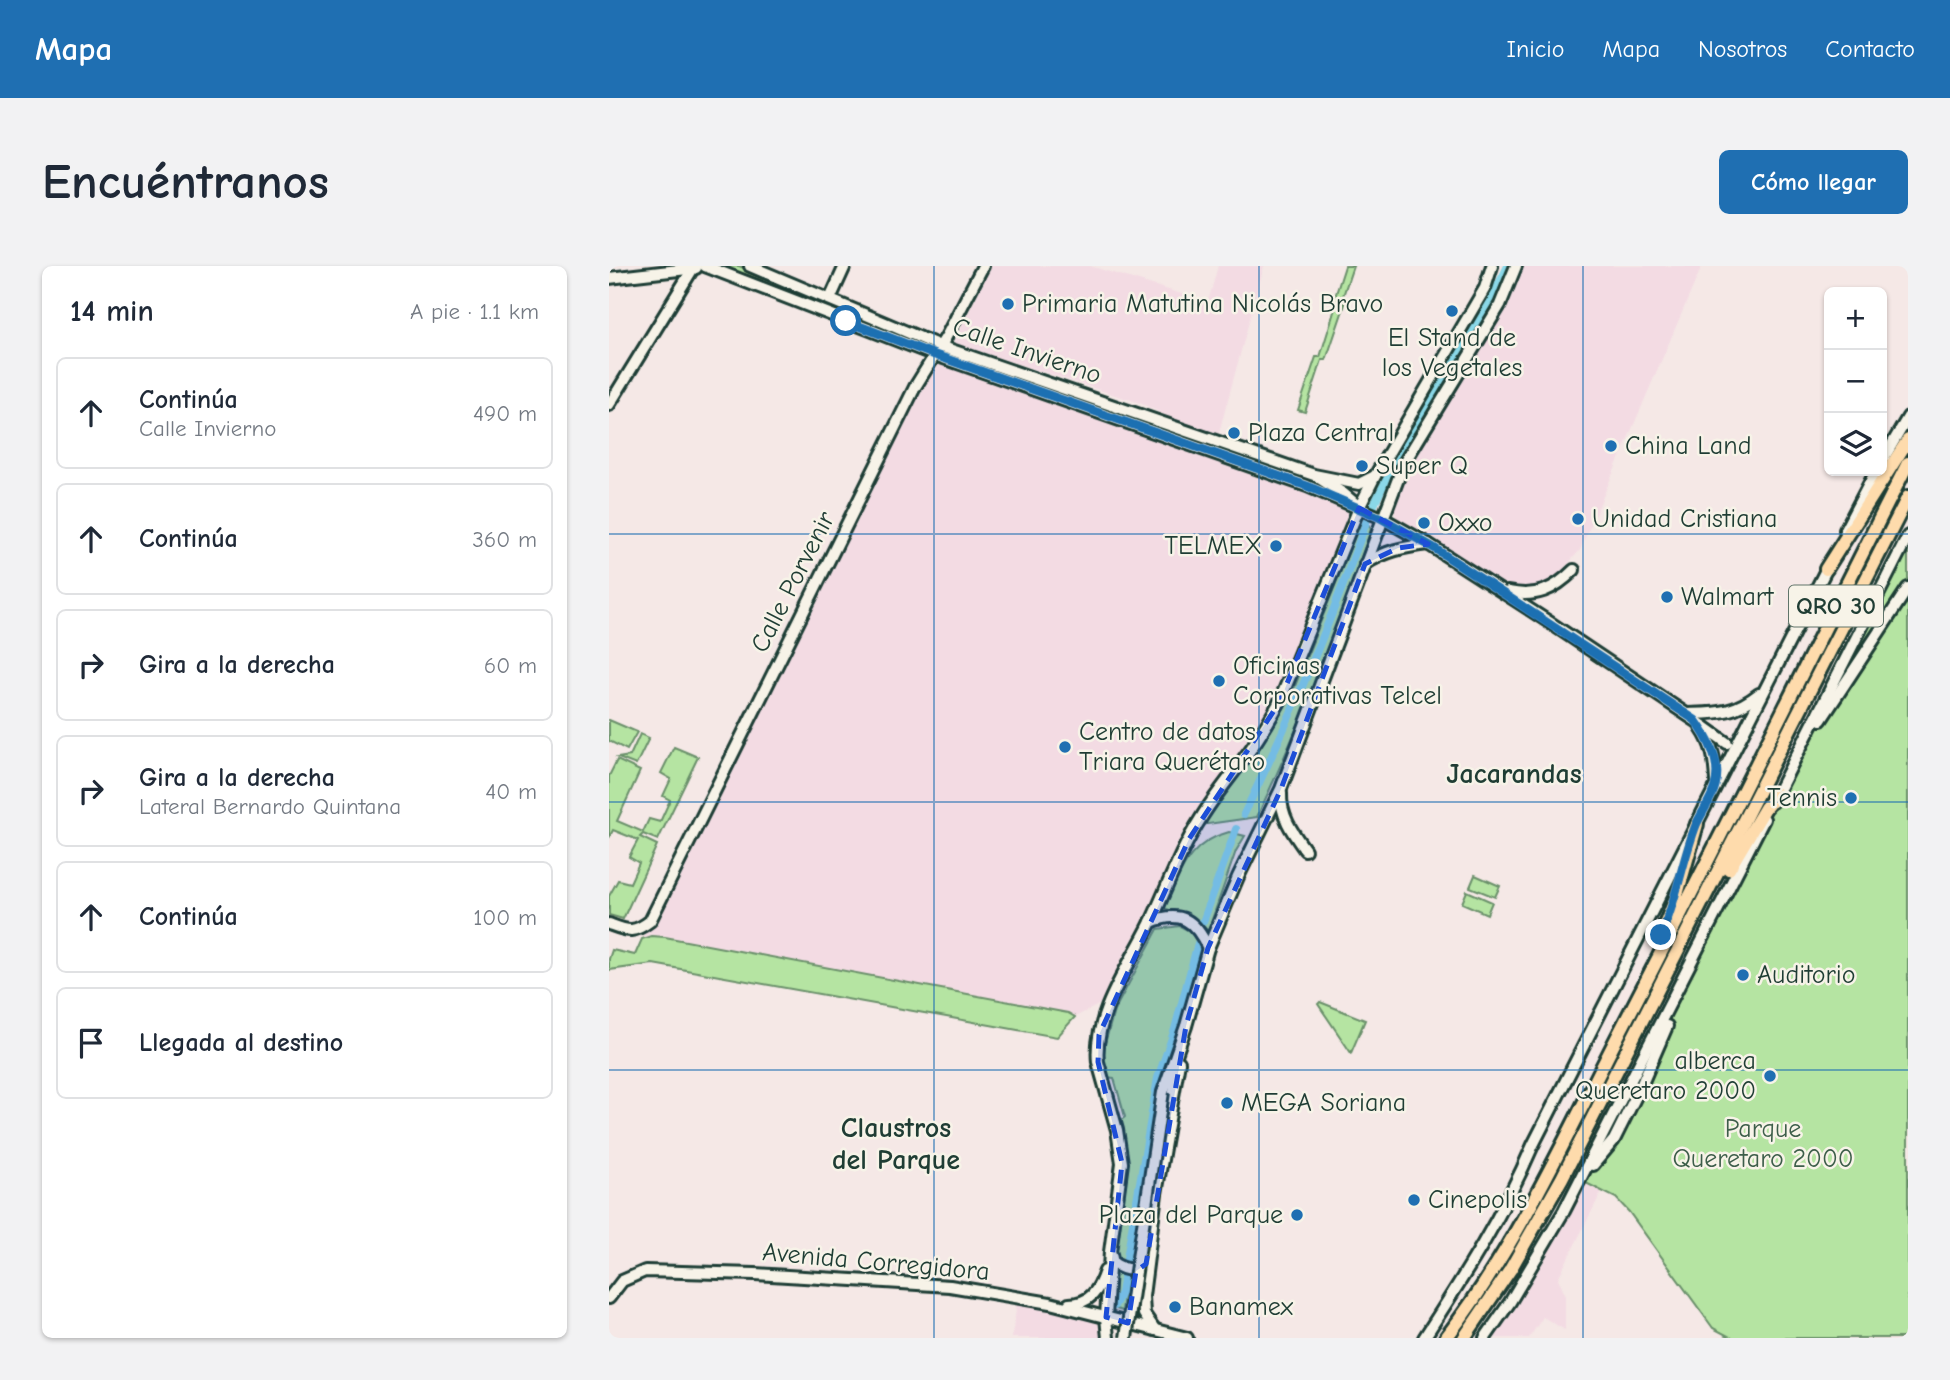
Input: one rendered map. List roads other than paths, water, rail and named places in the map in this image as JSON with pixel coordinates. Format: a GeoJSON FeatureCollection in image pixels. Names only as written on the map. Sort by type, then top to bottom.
{"type":"FeatureCollection","features":[{"type":"Feature","properties":{"kind":"main road"},"geometry":{"type":"LineString","coordinates":[[1826,569],[1908,440]]}},
{"type":"Feature","properties":{"kind":"main road","name":"QRO 30"},"geometry":{"type":"LineString","coordinates":[[1446,1338],[1465,1314],[1539,1188],[1908,463]]}},
{"type":"Feature","properties":{"kind":"main road","name":"QRO 30"},"geometry":{"type":"LineString","coordinates":[[1464,1338],[1510,1270],[1540,1217],[1908,497]]}},
{"type":"Feature","properties":{"kind":"main road"},"geometry":{"type":"LineString","coordinates":[[1639,1027],[1672,979],[1740,848],[1777,794]]}},
{"type":"Feature","properties":{"kind":"main road"},"geometry":{"type":"LineString","coordinates":[[1637,999],[1672,911],[1697,824]]}},
{"type":"Feature","properties":{"kind":"street","name":"Calle Invierno"},"geometry":{"type":"LineString","coordinates":[[750,266],[870,316],[938,350],[1307,486],[1380,518],[1429,544],[1727,743]]}},
{"type":"Feature","properties":{"kind":"street"},"geometry":{"type":"LineString","coordinates":[[830,299],[845,266]]}},
{"type":"Feature","properties":{"kind":"street","name":"Calle Porvenir"},"geometry":{"type":"LineString","coordinates":[[609,924],[629,931],[640,929],[650,921],[915,387],[983,266]]}},
{"type":"Feature","properties":{"kind":"street"},"geometry":{"type":"LineString","coordinates":[[1108,1338],[1106,1317],[1110,1252],[1122,1163],[1121,1147],[1103,1086],[1097,1051],[1099,1035],[1112,998],[1202,815],[1262,732],[1279,703],[1375,476],[1485,288],[1492,266]]}},
{"type":"Feature","properties":{"kind":"street"},"geometry":{"type":"LineString","coordinates":[[1126,1338],[1163,1092],[1186,1026],[1208,948],[1238,877],[1281,789],[1380,518],[1404,463],[1500,305],[1516,266]]}},
{"type":"Feature","properties":{"kind":"street","name":"Calle Invierno"},"geometry":{"type":"LineString","coordinates":[[699,267],[866,328],[1314,475]]}},
{"type":"Feature","properties":{"kind":"street"},"geometry":{"type":"LineString","coordinates":[[609,278],[699,267]]}},
{"type":"Feature","properties":{"kind":"street"},"geometry":{"type":"LineString","coordinates":[[609,405],[699,267]]}},
{"type":"Feature","properties":{"kind":"street"},"geometry":{"type":"LineString","coordinates":[[866,328],[870,316]]}},
{"type":"Feature","properties":{"kind":"street"},"geometry":{"type":"LineString","coordinates":[[1887,453],[1908,417]]}},
{"type":"Feature","properties":{"kind":"street"},"geometry":{"type":"LineString","coordinates":[[1314,475],[1359,484],[1375,476]]}},
{"type":"Feature","properties":{"kind":"street"},"geometry":{"type":"LineString","coordinates":[[1314,475],[1352,499],[1361,509]]}},
{"type":"Feature","properties":{"kind":"street"},"geometry":{"type":"LineString","coordinates":[[1424,1338],[1479,1254],[1500,1216],[1533,1145],[1873,476]]}},
{"type":"Feature","properties":{"kind":"street"},"geometry":{"type":"LineString","coordinates":[[1485,1338],[1553,1230],[1580,1180],[1614,1140],[1641,1086],[1706,935],[1908,536]]}},
{"type":"Feature","properties":{"kind":"street"},"geometry":{"type":"LineString","coordinates":[[1365,564],[1398,548],[1429,544]]}},
{"type":"Feature","properties":{"kind":"street"},"geometry":{"type":"LineString","coordinates":[[1499,590],[1540,594],[1559,585],[1574,570]]}},
{"type":"Feature","properties":{"kind":"street"},"geometry":{"type":"LineString","coordinates":[[1791,766],[1908,588]]}},
{"type":"Feature","properties":{"kind":"street"},"geometry":{"type":"LineString","coordinates":[[1691,717],[1724,713],[1745,705],[1764,691]]}},
{"type":"Feature","properties":{"kind":"street"},"geometry":{"type":"LineString","coordinates":[[1691,717],[1709,738],[1715,759],[1716,785]]}},
{"type":"Feature","properties":{"kind":"street"},"geometry":{"type":"LineString","coordinates":[[1281,789],[1280,806],[1289,827],[1305,850]]}},
{"type":"Feature","properties":{"kind":"street"},"geometry":{"type":"LineString","coordinates":[[1151,922],[1173,916],[1188,921],[1200,931],[1208,948]]}},
{"type":"Feature","properties":{"kind":"street"},"geometry":{"type":"LineString","coordinates":[[1155,1330],[1144,1314],[1146,1264],[1167,1122],[1186,1026]]}},
{"type":"Feature","properties":{"kind":"street"},"geometry":{"type":"LineString","coordinates":[[1110,1252],[1113,1263],[1124,1268],[1140,1269],[1146,1264]]}},
{"type":"Feature","properties":{"kind":"street"},"geometry":{"type":"LineString","coordinates":[[1050,1303],[1078,1304],[1096,1293],[1110,1252]]}},
{"type":"Feature","properties":{"kind":"street","name":"Avenida Corregidora"},"geometry":{"type":"LineString","coordinates":[[609,1298],[622,1280],[645,1271],[755,1274],[950,1286],[1050,1303],[1187,1338]]}},
{"type":"Feature","properties":{"kind":"waterway"},"geometry":{"type":"LineString","coordinates":[[1374,505],[1405,444],[1476,326],[1508,266]]}},
{"type":"Feature","properties":{"kind":"waterway"},"geometry":{"type":"LineString","coordinates":[[1244,814],[1310,669],[1367,520]]}},
{"type":"Feature","properties":{"kind":"waterway"},"geometry":{"type":"LineString","coordinates":[[1203,922],[1236,829]]}},
{"type":"Feature","properties":{"kind":"waterway"},"geometry":{"type":"LineString","coordinates":[[1114,1306],[1121,1293],[1158,1078],[1175,1029],[1198,943]]}},
{"type":"Feature","properties":{"kind":"place","name":"Primaria Matutina Nicolás Bravo"},"geometry":{"type":"Point","coordinates":[1008,304]}},
{"type":"Feature","properties":{"kind":"place","name":"El Stand de los Vegetales"},"geometry":{"type":"Point","coordinates":[1452,311]}},
{"type":"Feature","properties":{"kind":"place","name":"Plaza Central"},"geometry":{"type":"Point","coordinates":[1234,433]}},
{"type":"Feature","properties":{"kind":"place","name":"China Land"},"geometry":{"type":"Point","coordinates":[1611,446]}},
{"type":"Feature","properties":{"kind":"place","name":"Super Q"},"geometry":{"type":"Point","coordinates":[1362,466]}},
{"type":"Feature","properties":{"kind":"place","name":"Unidad Cristiana"},"geometry":{"type":"Point","coordinates":[1578,519]}},
{"type":"Feature","properties":{"kind":"place","name":"Oxxo"},"geometry":{"type":"Point","coordinates":[1424,523]}},
{"type":"Feature","properties":{"kind":"place","name":"TELMEX"},"geometry":{"type":"Point","coordinates":[1276,546]}},
{"type":"Feature","properties":{"kind":"place","name":"Walmart"},"geometry":{"type":"Point","coordinates":[1667,597]}},
{"type":"Feature","properties":{"kind":"place","name":"Oficinas Corporativas Telcel"},"geometry":{"type":"Point","coordinates":[1219,681]}},
{"type":"Feature","properties":{"kind":"place","name":"Centro de datos Triara Querétaro"},"geometry":{"type":"Point","coordinates":[1065,747]}},
{"type":"Feature","properties":{"kind":"place","name":"Tennis"},"geometry":{"type":"Point","coordinates":[1851,798]}},
{"type":"Feature","properties":{"kind":"place","name":"Auditorio"},"geometry":{"type":"Point","coordinates":[1743,975]}},
{"type":"Feature","properties":{"kind":"place","name":"alberca Queretaro 2000"},"geometry":{"type":"Point","coordinates":[1770,1076]}},
{"type":"Feature","properties":{"kind":"place","name":"MEGA Soriana"},"geometry":{"type":"Point","coordinates":[1227,1103]}},
{"type":"Feature","properties":{"kind":"place","name":"Cinepolis"},"geometry":{"type":"Point","coordinates":[1414,1200]}},
{"type":"Feature","properties":{"kind":"place","name":"Plaza del Parque"},"geometry":{"type":"Point","coordinates":[1297,1215]}},
{"type":"Feature","properties":{"kind":"place","name":"Banamex"},"geometry":{"type":"Point","coordinates":[1175,1307]}},
{"type":"Feature","properties":{"kind":"district","name":"Jacarandas"},"geometry":{"type":"Point","coordinates":[1514,774]}},
{"type":"Feature","properties":{"kind":"district","name":"Claustros del Parque"},"geometry":{"type":"Point","coordinates":[896,1144]}},
{"type":"Feature","properties":{"kind":"park label","name":"Parque Queretaro 2000"},"geometry":{"type":"Point","coordinates":[1763,1144]}}]}
